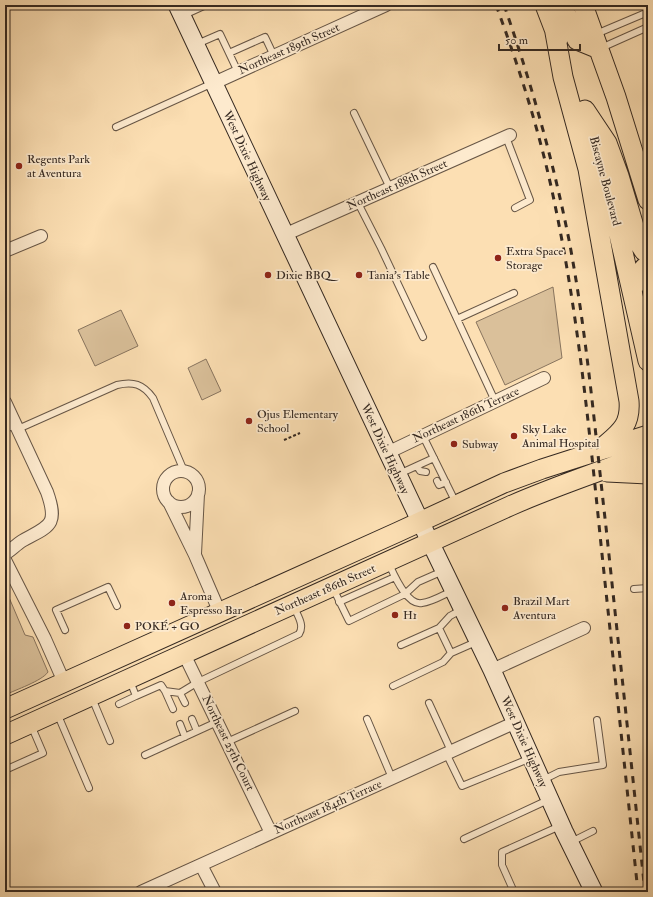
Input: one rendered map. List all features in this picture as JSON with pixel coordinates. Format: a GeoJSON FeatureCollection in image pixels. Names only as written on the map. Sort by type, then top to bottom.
{"type":"FeatureCollection","features":[{"type":"Feature","properties":{"kind":"main road","name":"Biscayne Boulevard"},"geometry":{"type":"LineString","coordinates":[[545,5],[585,110],[612,200],[648,361]]}},
{"type":"Feature","properties":{"kind":"main road"},"geometry":{"type":"LineString","coordinates":[[562,5],[578,40],[597,42]]}},
{"type":"Feature","properties":{"kind":"main road"},"geometry":{"type":"LineString","coordinates":[[583,5],[597,42],[648,200]]}},
{"type":"Feature","properties":{"kind":"main road"},"geometry":{"type":"LineString","coordinates":[[554,28],[563,77],[588,169],[629,401],[630,413],[627,423],[621,431],[598,452]]}},
{"type":"Feature","properties":{"kind":"main road"},"geometry":{"type":"LineString","coordinates":[[585,110],[607,143],[619,176],[639,243],[644,251],[648,253]]}},
{"type":"Feature","properties":{"kind":"main road"},"geometry":{"type":"LineString","coordinates":[[632,290],[644,268],[648,265]]}},
{"type":"Feature","properties":{"kind":"main road","name":"Northeast 186th Street"},"geometry":{"type":"LineString","coordinates":[[5,709],[520,476],[648,435]]}},
{"type":"Feature","properties":{"kind":"main road","name":"Northeast 186th Street"},"geometry":{"type":"LineString","coordinates":[[5,735],[91,696],[133,687],[190,652],[293,605],[336,595],[392,569],[430,542],[529,498],[648,453]]}},
{"type":"Feature","properties":{"kind":"main road"},"geometry":{"type":"LineString","coordinates":[[600,472],[648,474]]}},
{"type":"Feature","properties":{"kind":"main road"},"geometry":{"type":"LineString","coordinates":[[190,652],[216,624],[220,613]]}},
{"type":"Feature","properties":{"kind":"main road"},"geometry":{"type":"LineString","coordinates":[[33,723],[59,698],[64,690],[64,682]]}},
{"type":"Feature","properties":{"kind":"street","name":"Northeast 189th Street"},"geometry":{"type":"LineString","coordinates":[[214,83],[386,5]]}},
{"type":"Feature","properties":{"kind":"street","name":"West Dixie Highway"},"geometry":{"type":"LineString","coordinates":[[180,10],[387,453],[492,670],[592,891]]}},
{"type":"Feature","properties":{"kind":"street","name":"Northeast 188th Street"},"geometry":{"type":"LineString","coordinates":[[284,235],[508,136]]}},
{"type":"Feature","properties":{"kind":"street"},"geometry":{"type":"LineString","coordinates":[[5,251],[41,236]]}},
{"type":"Feature","properties":{"kind":"street","name":"Northeast 186th Terrace"},"geometry":{"type":"LineString","coordinates":[[387,453],[544,378]]}},
{"type":"Feature","properties":{"kind":"street"},"geometry":{"type":"LineString","coordinates":[[5,402],[13,428],[47,492],[52,508],[51,519],[48,526],[44,530],[21,542],[5,554]]}},
{"type":"Feature","properties":{"kind":"street"},"geometry":{"type":"LineString","coordinates":[[195,555],[199,488],[194,477],[190,473],[184,471],[173,473],[165,481],[164,492],[195,555],[220,613]]}},
{"type":"Feature","properties":{"kind":"street"},"geometry":{"type":"LineString","coordinates":[[169,502],[174,505],[185,506],[191,504],[198,494]]}},
{"type":"Feature","properties":{"kind":"street"},"geometry":{"type":"LineString","coordinates":[[5,560],[45,639],[64,682]]}},
{"type":"Feature","properties":{"kind":"street"},"geometry":{"type":"LineString","coordinates":[[492,670],[584,628]]}},
{"type":"Feature","properties":{"kind":"street","name":"Northeast 25th Court"},"geometry":{"type":"LineString","coordinates":[[190,652],[198,682],[271,833]]}},
{"type":"Feature","properties":{"kind":"street","name":"Northeast 184th Terrace"},"geometry":{"type":"LineString","coordinates":[[140,892],[516,722]]}},
{"type":"Feature","properties":{"kind":"street"},"geometry":{"type":"LineString","coordinates":[[201,865],[214,892]]}},
{"type":"Feature","properties":{"kind":"lane"},"geometry":{"type":"LineString","coordinates":[[180,10],[206,5]]}},
{"type":"Feature","properties":{"kind":"lane"},"geometry":{"type":"LineString","coordinates":[[597,42],[648,12]]}},
{"type":"Feature","properties":{"kind":"lane"},"geometry":{"type":"LineString","coordinates":[[597,42],[648,27]]}},
{"type":"Feature","properties":{"kind":"lane"},"geometry":{"type":"LineString","coordinates":[[196,44],[220,34],[238,72]]}},
{"type":"Feature","properties":{"kind":"lane"},"geometry":{"type":"LineString","coordinates":[[229,53],[265,38],[274,56]]}},
{"type":"Feature","properties":{"kind":"lane"},"geometry":{"type":"LineString","coordinates":[[116,127],[214,83]]}},
{"type":"Feature","properties":{"kind":"lane"},"geometry":{"type":"LineString","coordinates":[[354,113],[390,188]]}},
{"type":"Feature","properties":{"kind":"lane"},"geometry":{"type":"LineString","coordinates":[[508,136],[530,200],[515,208]]}},
{"type":"Feature","properties":{"kind":"lane"},"geometry":{"type":"LineString","coordinates":[[358,203],[423,337]]}},
{"type":"Feature","properties":{"kind":"lane"},"geometry":{"type":"LineString","coordinates":[[433,267],[495,401]]}},
{"type":"Feature","properties":{"kind":"lane"},"geometry":{"type":"LineString","coordinates":[[457,319],[514,293]]}},
{"type":"Feature","properties":{"kind":"lane"},"geometry":{"type":"LineString","coordinates":[[13,428],[117,385],[132,383],[147,391],[153,398],[184,471]]}},
{"type":"Feature","properties":{"kind":"lane"},"geometry":{"type":"LineString","coordinates":[[423,436],[457,504]]}},
{"type":"Feature","properties":{"kind":"lane"},"geometry":{"type":"LineString","coordinates":[[398,475],[422,471],[434,458]]}},
{"type":"Feature","properties":{"kind":"lane"},"geometry":{"type":"LineString","coordinates":[[437,484],[446,482]]}},
{"type":"Feature","properties":{"kind":"lane"},"geometry":{"type":"LineString","coordinates":[[444,570],[418,582],[405,594],[350,621],[336,595],[356,595],[379,585],[392,569],[405,594],[414,603],[422,604],[453,590]]}},
{"type":"Feature","properties":{"kind":"lane"},"geometry":{"type":"LineString","coordinates":[[65,630],[56,610],[108,587],[117,606]]}},
{"type":"Feature","properties":{"kind":"lane"},"geometry":{"type":"LineString","coordinates":[[634,589],[648,588]]}},
{"type":"Feature","properties":{"kind":"lane"},"geometry":{"type":"LineString","coordinates":[[384,596],[387,603]]}},
{"type":"Feature","properties":{"kind":"lane"},"geometry":{"type":"LineString","coordinates":[[373,601],[376,608]]}},
{"type":"Feature","properties":{"kind":"lane"},"geometry":{"type":"LineString","coordinates":[[165,691],[180,693],[198,682],[299,634],[302,630],[302,626],[293,605]]}},
{"type":"Feature","properties":{"kind":"lane"},"geometry":{"type":"LineString","coordinates":[[361,606],[364,613]]}},
{"type":"Feature","properties":{"kind":"lane"},"geometry":{"type":"LineString","coordinates":[[401,645],[439,628],[450,616],[463,610]]}},
{"type":"Feature","properties":{"kind":"lane"},"geometry":{"type":"LineString","coordinates":[[439,628],[451,653]]}},
{"type":"Feature","properties":{"kind":"lane"},"geometry":{"type":"LineString","coordinates":[[393,686],[443,662],[451,653],[478,641]]}},
{"type":"Feature","properties":{"kind":"lane"},"geometry":{"type":"LineString","coordinates":[[118,704],[133,687],[161,685],[173,709]]}},
{"type":"Feature","properties":{"kind":"lane"},"geometry":{"type":"LineString","coordinates":[[180,693],[185,703]]}},
{"type":"Feature","properties":{"kind":"lane"},"geometry":{"type":"LineString","coordinates":[[91,696],[110,741]]}},
{"type":"Feature","properties":{"kind":"lane"},"geometry":{"type":"LineString","coordinates":[[429,703],[462,786],[531,758]]}},
{"type":"Feature","properties":{"kind":"lane"},"geometry":{"type":"LineString","coordinates":[[227,742],[295,711]]}},
{"type":"Feature","properties":{"kind":"lane"},"geometry":{"type":"LineString","coordinates":[[56,712],[89,788]]}},
{"type":"Feature","properties":{"kind":"lane"},"geometry":{"type":"LineString","coordinates":[[192,719],[198,731]]}},
{"type":"Feature","properties":{"kind":"lane"},"geometry":{"type":"LineString","coordinates":[[367,720],[392,778]]}},
{"type":"Feature","properties":{"kind":"lane"},"geometry":{"type":"LineString","coordinates":[[542,781],[559,772],[602,765],[597,720]]}},
{"type":"Feature","properties":{"kind":"lane"},"geometry":{"type":"LineString","coordinates":[[145,755],[217,722]]}},
{"type":"Feature","properties":{"kind":"lane"},"geometry":{"type":"LineString","coordinates":[[5,770],[43,753],[33,723]]}},
{"type":"Feature","properties":{"kind":"lane"},"geometry":{"type":"LineString","coordinates":[[180,724],[185,737]]}},
{"type":"Feature","properties":{"kind":"lane"},"geometry":{"type":"LineString","coordinates":[[464,839],[550,799]]}},
{"type":"Feature","properties":{"kind":"lane"},"geometry":{"type":"LineString","coordinates":[[514,892],[502,866],[502,852],[561,825]]}},
{"type":"Feature","properties":{"kind":"lane"},"geometry":{"type":"LineString","coordinates":[[570,843],[593,831]]}},
{"type":"Feature","properties":{"kind":"path"},"geometry":{"type":"LineString","coordinates":[[284,440],[300,433]]}},
{"type":"Feature","properties":{"kind":"shaded area"},"geometry":{"type":"Polygon","coordinates":[[[553,287],[562,358],[505,385],[476,322],[553,287]]]}},
{"type":"Feature","properties":{"kind":"shaded area"},"geometry":{"type":"Polygon","coordinates":[[[121,310],[138,346],[95,366],[78,330],[121,310]]]}},
{"type":"Feature","properties":{"kind":"shaded area"},"geometry":{"type":"Polygon","coordinates":[[[206,359],[221,391],[202,400],[188,368],[206,359]]]}},
{"type":"Feature","properties":{"kind":"shaded area"},"geometry":{"type":"Polygon","coordinates":[[[5,588],[25,635],[33,637],[48,672],[40,679],[5,695],[5,588]]]}},
{"type":"Feature","properties":{"kind":"railway"},"geometry":{"type":"LineString","coordinates":[[496,5],[522,79],[537,129],[555,205],[571,292],[588,422],[638,892]]}},
{"type":"Feature","properties":{"kind":"railway"},"geometry":{"type":"LineString","coordinates":[[504,5],[549,151],[569,240],[581,312],[645,892]]}},
{"type":"Feature","properties":{"kind":"place","name":"Regents Park at Aventura"},"geometry":{"type":"Point","coordinates":[19,166]}},
{"type":"Feature","properties":{"kind":"place","name":"Extra Space Storage"},"geometry":{"type":"Point","coordinates":[498,258]}},
{"type":"Feature","properties":{"kind":"place","name":"Dixie BBQ"},"geometry":{"type":"Point","coordinates":[268,275]}},
{"type":"Feature","properties":{"kind":"place","name":"Tania's Table"},"geometry":{"type":"Point","coordinates":[359,275]}},
{"type":"Feature","properties":{"kind":"place","name":"Ojus Elementary School"},"geometry":{"type":"Point","coordinates":[249,421]}},
{"type":"Feature","properties":{"kind":"place","name":"Sky Lake Animal Hospital"},"geometry":{"type":"Point","coordinates":[514,436]}},
{"type":"Feature","properties":{"kind":"place","name":"Subway"},"geometry":{"type":"Point","coordinates":[454,444]}},
{"type":"Feature","properties":{"kind":"place","name":"Aroma Espresso Bar"},"geometry":{"type":"Point","coordinates":[172,603]}},
{"type":"Feature","properties":{"kind":"place","name":"Brazil Mart Aventura"},"geometry":{"type":"Point","coordinates":[505,608]}},
{"type":"Feature","properties":{"kind":"place","name":"H1"},"geometry":{"type":"Point","coordinates":[395,615]}},
{"type":"Feature","properties":{"kind":"place","name":"POKÉ + GO"},"geometry":{"type":"Point","coordinates":[127,626]}}]}
